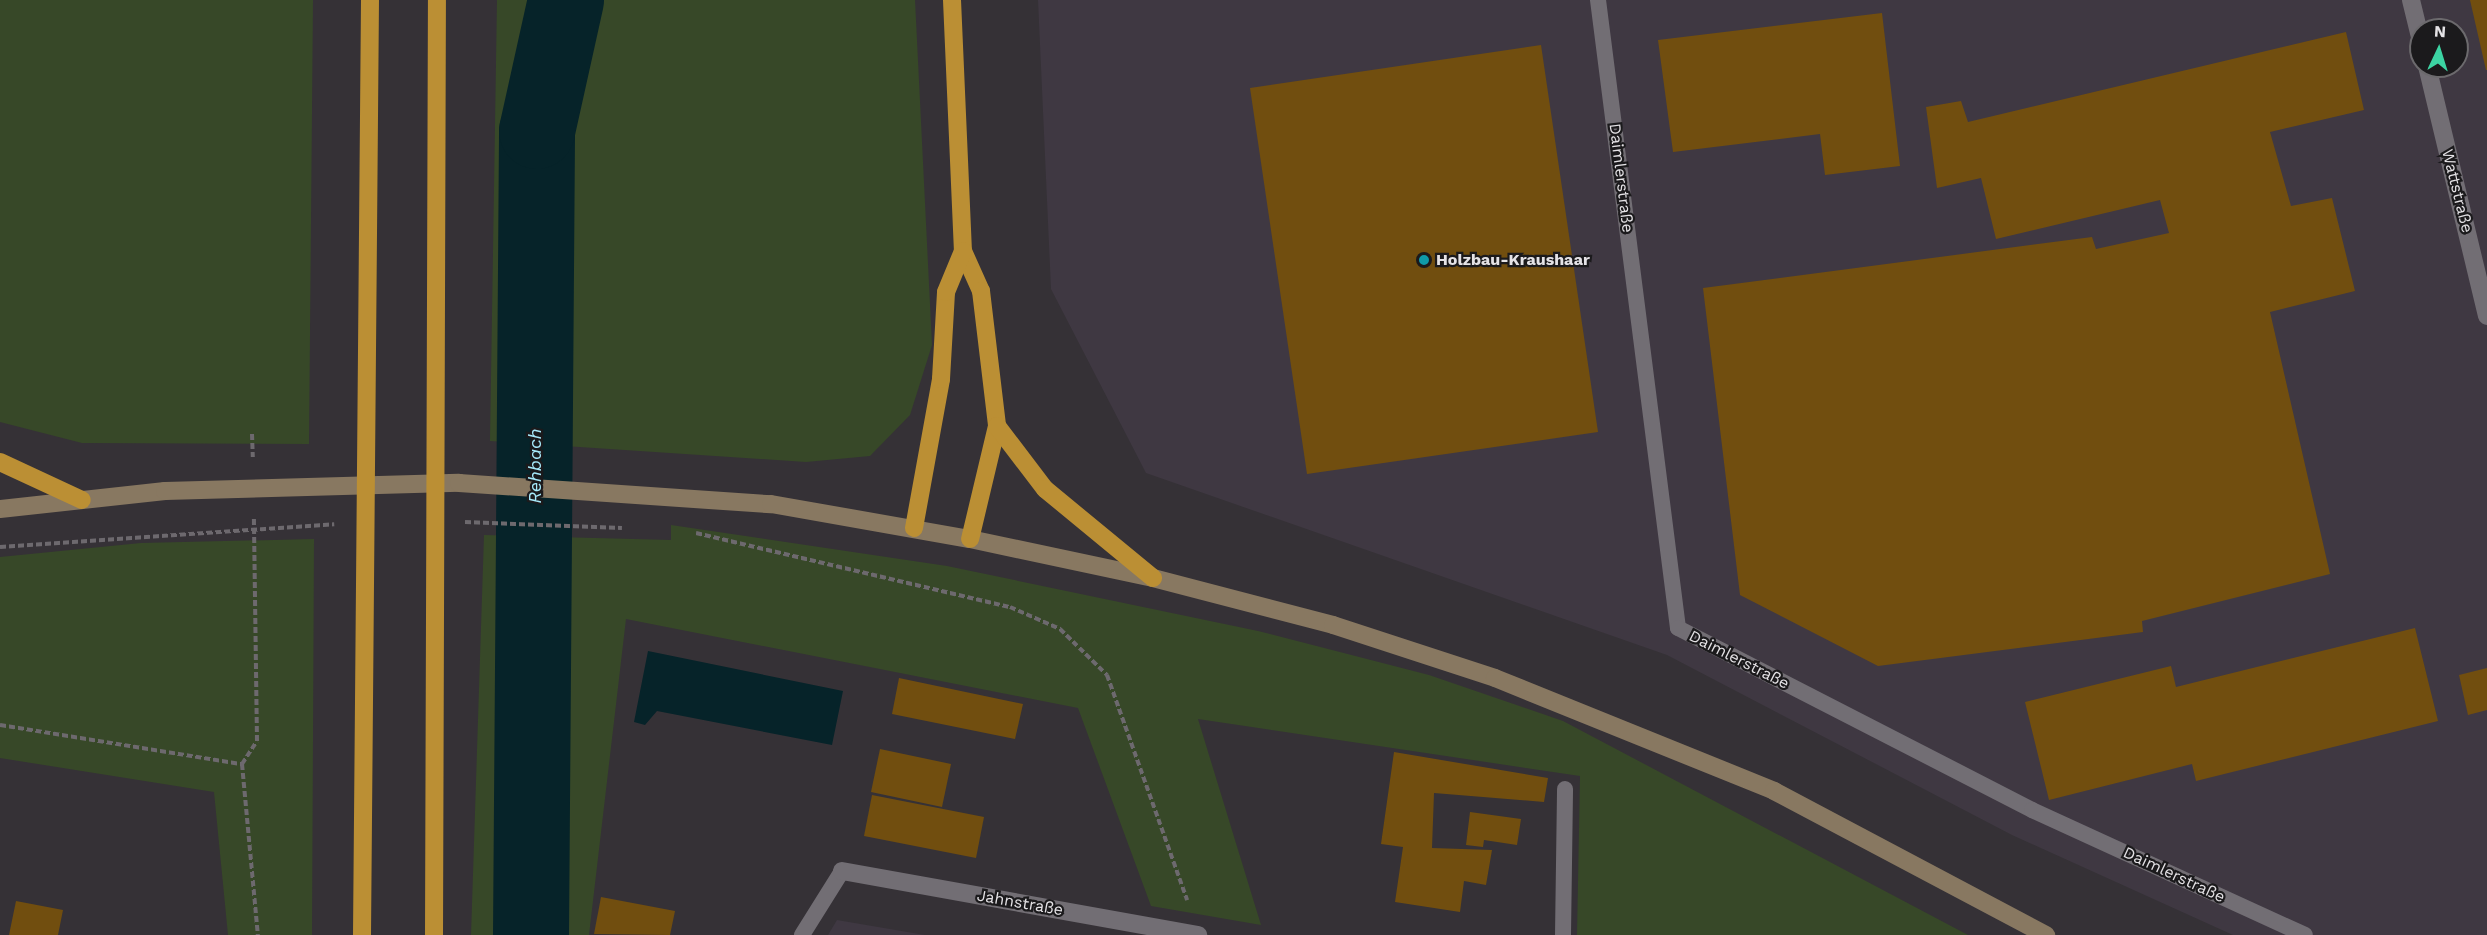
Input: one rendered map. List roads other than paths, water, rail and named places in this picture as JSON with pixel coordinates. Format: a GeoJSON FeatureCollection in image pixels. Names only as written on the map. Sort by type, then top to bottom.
{"type":"FeatureCollection","features":[{"type":"Feature","properties":{"kind":"highway"},"geometry":{"type":"LineString","coordinates":[[362,935],[370,0]]}},
{"type":"Feature","properties":{"kind":"highway"},"geometry":{"type":"LineString","coordinates":[[434,935],[437,0]]}},
{"type":"Feature","properties":{"kind":"highway"},"geometry":{"type":"LineString","coordinates":[[952,0],[963,251],[981,291],[997,426],[970,539]]}},
{"type":"Feature","properties":{"kind":"highway"},"geometry":{"type":"LineString","coordinates":[[914,528],[940,379],[946,292],[963,251]]}},
{"type":"Feature","properties":{"kind":"highway"},"geometry":{"type":"LineString","coordinates":[[997,426],[1045,489],[1153,578]]}},
{"type":"Feature","properties":{"kind":"highway"},"geometry":{"type":"LineString","coordinates":[[0,462],[82,501]]}},
{"type":"Feature","properties":{"kind":"main road"},"geometry":{"type":"LineString","coordinates":[[0,509],[165,491],[459,483],[634,491],[771,504],[970,539],[1153,578],[1344,629],[1634,732],[1774,791],[2046,935]]}},
{"type":"Feature","properties":{"kind":"street"},"geometry":{"type":"LineString","coordinates":[[2411,0],[2415,18]]}},
{"type":"Feature","properties":{"kind":"street","name":"Wattstraße"},"geometry":{"type":"LineString","coordinates":[[2430,78],[2487,316]]}},
{"type":"Feature","properties":{"kind":"street","name":"Jahnstraße"},"geometry":{"type":"LineString","coordinates":[[842,871],[1198,935]]}},
{"type":"Feature","properties":{"kind":"lane","name":"Daimlerstraße"},"geometry":{"type":"LineString","coordinates":[[1598,0],[1678,628],[2032,810],[2305,935]]}},
{"type":"Feature","properties":{"kind":"lane"},"geometry":{"type":"LineString","coordinates":[[1563,935],[1565,789]]}},
{"type":"Feature","properties":{"kind":"lane"},"geometry":{"type":"LineString","coordinates":[[802,935],[842,871]]}},
{"type":"Feature","properties":{"kind":"water"},"geometry":{"type":"Polygon","coordinates":[[[648,651],[843,691],[832,745],[657,711],[645,725],[634,722],[648,651]]]}},
{"type":"Feature","properties":{"kind":"waterway","name":"Rehbach"},"geometry":{"type":"LineString","coordinates":[[531,935],[537,131],[566,0]]}},
{"type":"Feature","properties":{"kind":"place","name":"Holzbau-Kraushaar"},"geometry":{"type":"Point","coordinates":[1424,260]}}]}
